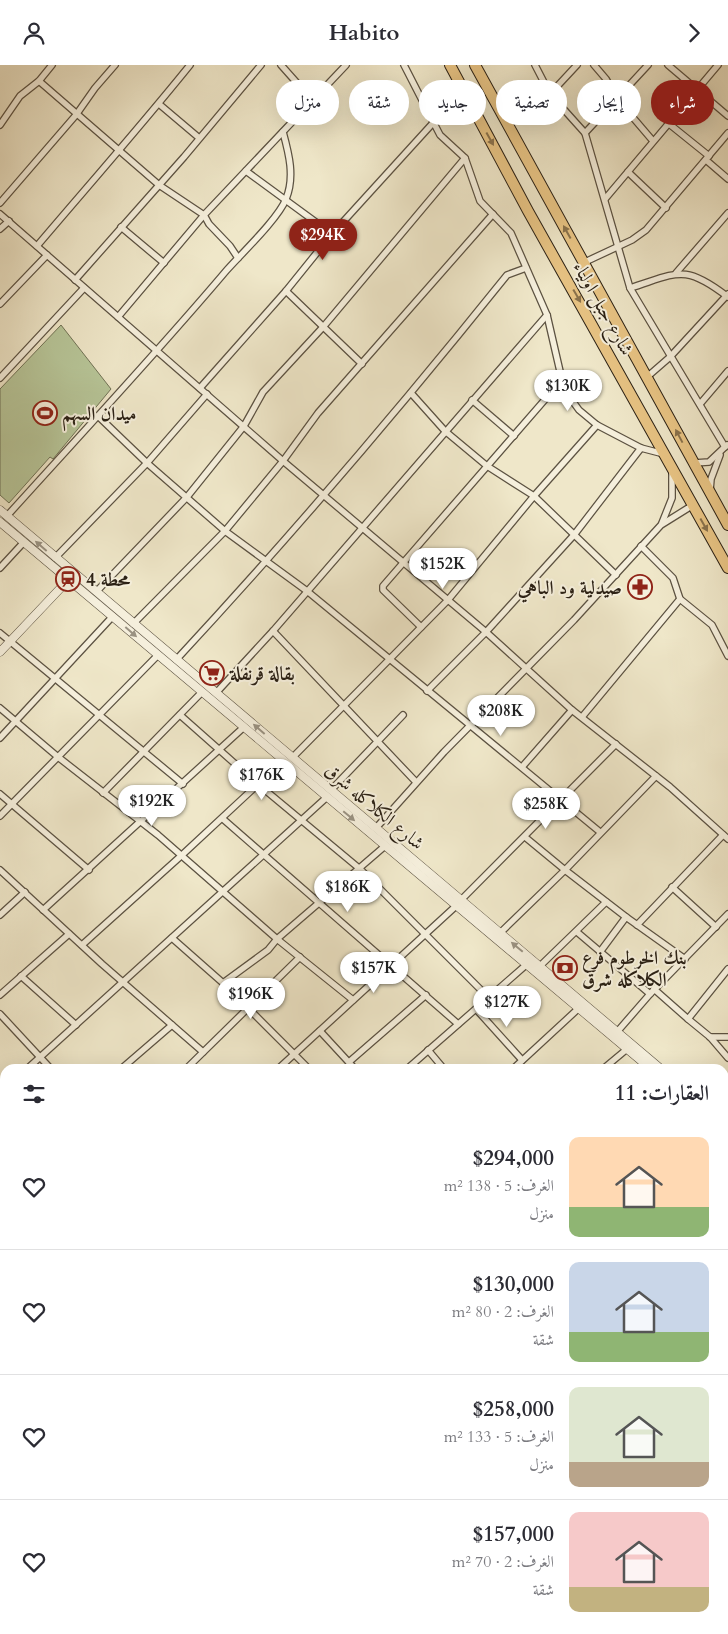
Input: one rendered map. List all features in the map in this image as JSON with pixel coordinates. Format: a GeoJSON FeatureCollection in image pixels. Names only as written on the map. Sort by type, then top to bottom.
{"type":"FeatureCollection","features":[{"type":"Feature","properties":{"kind":"highway","name":"شارع جبل اولياء"},"geometry":{"type":"LineString","coordinates":[[450,65],[528,211],[728,568]]}},
{"type":"Feature","properties":{"kind":"highway","name":"شارع جبل اولياء"},"geometry":{"type":"LineString","coordinates":[[478,66],[728,525]]}},
{"type":"Feature","properties":{"kind":"street"},"geometry":{"type":"LineString","coordinates":[[0,125],[20,97],[39,81],[52,65]]}},
{"type":"Feature","properties":{"kind":"street"},"geometry":{"type":"LineString","coordinates":[[0,203],[76,115],[95,88],[115,65]]}},
{"type":"Feature","properties":{"kind":"street"},"geometry":{"type":"LineString","coordinates":[[37,246],[119,152],[190,65]]}},
{"type":"Feature","properties":{"kind":"street"},"geometry":{"type":"LineString","coordinates":[[75,280],[261,65]]}},
{"type":"Feature","properties":{"kind":"street"},"geometry":{"type":"LineString","coordinates":[[281,65],[294,80]]}},
{"type":"Feature","properties":{"kind":"street"},"geometry":{"type":"LineString","coordinates":[[332,80],[346,65]]}},
{"type":"Feature","properties":{"kind":"street"},"geometry":{"type":"LineString","coordinates":[[404,65],[419,95]]}},
{"type":"Feature","properties":{"kind":"street"},"geometry":{"type":"LineString","coordinates":[[535,65],[543,80]]}},
{"type":"Feature","properties":{"kind":"street"},"geometry":{"type":"LineString","coordinates":[[563,80],[577,65]]}},
{"type":"Feature","properties":{"kind":"street"},"geometry":{"type":"LineString","coordinates":[[594,65],[607,80]]}},
{"type":"Feature","properties":{"kind":"street"},"geometry":{"type":"LineString","coordinates":[[635,80],[648,65]]}},
{"type":"Feature","properties":{"kind":"street"},"geometry":{"type":"LineString","coordinates":[[668,65],[686,80]]}},
{"type":"Feature","properties":{"kind":"street"},"geometry":{"type":"LineString","coordinates":[[705,80],[718,65]]}},
{"type":"Feature","properties":{"kind":"street"},"geometry":{"type":"LineString","coordinates":[[39,81],[159,185],[204,215],[209,224],[230,246],[238,258]]}},
{"type":"Feature","properties":{"kind":"street"},"geometry":{"type":"LineString","coordinates":[[159,104],[198,137]]}},
{"type":"Feature","properties":{"kind":"street"},"geometry":{"type":"LineString","coordinates":[[714,104],[728,116]]}},
{"type":"Feature","properties":{"kind":"street"},"geometry":{"type":"LineString","coordinates":[[567,113],[585,133],[630,288],[670,357],[727,445],[721,453],[711,479],[710,492]]}},
{"type":"Feature","properties":{"kind":"street"},"geometry":{"type":"LineString","coordinates":[[118,317],[204,215],[290,125]]}},
{"type":"Feature","properties":{"kind":"street"},"geometry":{"type":"LineString","coordinates":[[200,388],[286,291],[332,234],[431,125]]}},
{"type":"Feature","properties":{"kind":"street"},"geometry":{"type":"LineString","coordinates":[[434,125],[440,135],[465,158],[480,201],[511,233],[548,315],[562,380],[579,410],[597,425],[641,449],[664,454]]}},
{"type":"Feature","properties":{"kind":"street"},"geometry":{"type":"LineString","coordinates":[[585,133],[593,125]]}},
{"type":"Feature","properties":{"kind":"street"},"geometry":{"type":"LineString","coordinates":[[639,125],[653,141]]}},
{"type":"Feature","properties":{"kind":"street"},"geometry":{"type":"LineString","coordinates":[[605,199],[666,125]]}},
{"type":"Feature","properties":{"kind":"street"},"geometry":{"type":"LineString","coordinates":[[670,125],[728,179]]}},
{"type":"Feature","properties":{"kind":"street"},"geometry":{"type":"LineString","coordinates":[[3,513],[158,351],[286,201],[291,174],[290,158],[283,132]]}},
{"type":"Feature","properties":{"kind":"street"},"geometry":{"type":"LineString","coordinates":[[584,262],[618,247],[646,230],[728,133]]}},
{"type":"Feature","properties":{"kind":"street"},"geometry":{"type":"LineString","coordinates":[[96,592],[187,497],[244,426],[264,392],[324,326],[465,158]]}},
{"type":"Feature","properties":{"kind":"street"},"geometry":{"type":"LineString","coordinates":[[246,171],[332,234]]}},
{"type":"Feature","properties":{"kind":"street"},"geometry":{"type":"LineString","coordinates":[[628,172],[666,208]]}},
{"type":"Feature","properties":{"kind":"street"},"geometry":{"type":"LineString","coordinates":[[0,213],[283,461],[486,632],[572,710],[656,776],[726,837],[672,887],[637,925]]}},
{"type":"Feature","properties":{"kind":"street"},"geometry":{"type":"LineString","coordinates":[[676,273],[728,213]]}},
{"type":"Feature","properties":{"kind":"street"},"geometry":{"type":"LineString","coordinates":[[133,624],[225,531],[283,461],[308,425],[427,287],[493,215]]}},
{"type":"Feature","properties":{"kind":"street"},"geometry":{"type":"LineString","coordinates":[[0,229],[9,221]]}},
{"type":"Feature","properties":{"kind":"street"},"geometry":{"type":"LineString","coordinates":[[121,227],[164,263]]}},
{"type":"Feature","properties":{"kind":"street"},"geometry":{"type":"LineString","coordinates":[[0,304],[47,255]]}},
{"type":"Feature","properties":{"kind":"street"},"geometry":{"type":"LineString","coordinates":[[176,660],[266,562],[411,393],[508,275],[526,268]]}},
{"type":"Feature","properties":{"kind":"street"},"geometry":{"type":"LineString","coordinates":[[630,288],[676,273],[702,278],[728,295],[670,357],[647,377]]}},
{"type":"Feature","properties":{"kind":"street"},"geometry":{"type":"LineString","coordinates":[[0,378],[84,288]]}},
{"type":"Feature","properties":{"kind":"street"},"geometry":{"type":"LineString","coordinates":[[286,291],[362,364]]}},
{"type":"Feature","properties":{"kind":"street"},"geometry":{"type":"LineString","coordinates":[[0,292],[6,298]]}},
{"type":"Feature","properties":{"kind":"street"},"geometry":{"type":"LineString","coordinates":[[216,693],[364,528],[445,431],[548,315]]}},
{"type":"Feature","properties":{"kind":"street"},"geometry":{"type":"LineString","coordinates":[[700,404],[728,371]]}},
{"type":"Feature","properties":{"kind":"street"},"geometry":{"type":"LineString","coordinates":[[421,627],[382,588],[562,380]]}},
{"type":"Feature","properties":{"kind":"street"},"geometry":{"type":"LineString","coordinates":[[411,393],[445,431],[487,466],[534,496],[616,575]]}},
{"type":"Feature","properties":{"kind":"street"},"geometry":{"type":"LineString","coordinates":[[55,558],[147,463],[207,394]]}},
{"type":"Feature","properties":{"kind":"street"},"geometry":{"type":"LineString","coordinates":[[472,400],[514,436]]}},
{"type":"Feature","properties":{"kind":"street"},"geometry":{"type":"LineString","coordinates":[[98,415],[147,463],[225,531],[307,591],[600,832]]}},
{"type":"Feature","properties":{"kind":"street"},"geometry":{"type":"LineString","coordinates":[[292,757],[448,600],[534,496],[597,425]]}},
{"type":"Feature","properties":{"kind":"street"},"geometry":{"type":"LineString","coordinates":[[428,691],[486,632],[574,535],[641,449]]}},
{"type":"Feature","properties":{"kind":"street"},"geometry":{"type":"LineString","coordinates":[[694,463],[709,462],[721,453]]}},
{"type":"Feature","properties":{"kind":"street"},"geometry":{"type":"LineString","coordinates":[[661,525],[672,498],[671,467]]}},
{"type":"Feature","properties":{"kind":"street"},"geometry":{"type":"LineString","coordinates":[[376,828],[416,782],[616,575],[661,525],[693,505]]}},
{"type":"Feature","properties":{"kind":"street","name":"شارع الكلاكله شرق"},"geometry":{"type":"LineString","coordinates":[[3,513],[55,558],[113,616],[202,693],[283,761],[376,828],[526,965],[645,1064]]}},
{"type":"Feature","properties":{"kind":"street","name":"شارع الكلاكله شرق"},"geometry":{"type":"LineString","coordinates":[[0,522],[24,542],[96,592],[292,757],[384,846],[500,933],[655,1064]]}},
{"type":"Feature","properties":{"kind":"street"},"geometry":{"type":"LineString","coordinates":[[0,568],[24,542]]}},
{"type":"Feature","properties":{"kind":"street"},"geometry":{"type":"LineString","coordinates":[[641,547],[672,578],[680,599],[712,625],[728,656]]}},
{"type":"Feature","properties":{"kind":"street"},"geometry":{"type":"LineString","coordinates":[[0,652],[71,576]]}},
{"type":"Feature","properties":{"kind":"street"},"geometry":{"type":"LineString","coordinates":[[582,717],[680,599]]}},
{"type":"Feature","properties":{"kind":"street"},"geometry":{"type":"LineString","coordinates":[[0,739],[113,616]]}},
{"type":"Feature","properties":{"kind":"street"},"geometry":{"type":"LineString","coordinates":[[273,631],[416,782]]}},
{"type":"Feature","properties":{"kind":"street"},"geometry":{"type":"LineString","coordinates":[[0,633],[183,784]]}},
{"type":"Feature","properties":{"kind":"street"},"geometry":{"type":"LineString","coordinates":[[0,816],[158,655]]}},
{"type":"Feature","properties":{"kind":"street"},"geometry":{"type":"LineString","coordinates":[[103,793],[202,693]]}},
{"type":"Feature","properties":{"kind":"street"},"geometry":{"type":"LineString","coordinates":[[0,708],[58,757],[182,855],[277,939],[353,1000]]}},
{"type":"Feature","properties":{"kind":"street"},"geometry":{"type":"LineString","coordinates":[[522,767],[572,710]]}},
{"type":"Feature","properties":{"kind":"street"},"geometry":{"type":"LineString","coordinates":[[180,715],[258,785],[360,869],[489,997]]}},
{"type":"Feature","properties":{"kind":"street"},"geometry":{"type":"LineString","coordinates":[[32,1064],[224,891],[329,793],[403,715]]}},
{"type":"Feature","properties":{"kind":"street"},"geometry":{"type":"LineString","coordinates":[[43,910],[244,727]]}},
{"type":"Feature","properties":{"kind":"street"},"geometry":{"type":"LineString","coordinates":[[283,1064],[458,903],[616,744]]}},
{"type":"Feature","properties":{"kind":"street"},"geometry":{"type":"LineString","coordinates":[[82,945],[222,819],[283,761]]}},
{"type":"Feature","properties":{"kind":"street"},"geometry":{"type":"LineString","coordinates":[[500,933],[565,870],[656,776]]}},
{"type":"Feature","properties":{"kind":"street"},"geometry":{"type":"LineString","coordinates":[[0,794],[88,870]]}},
{"type":"Feature","properties":{"kind":"street"},"geometry":{"type":"LineString","coordinates":[[222,819],[458,1024]]}},
{"type":"Feature","properties":{"kind":"street"},"geometry":{"type":"LineString","coordinates":[[525,837],[606,902],[685,959]]}},
{"type":"Feature","properties":{"kind":"street"},"geometry":{"type":"LineString","coordinates":[[223,983],[268,950],[277,939],[360,869],[384,846]]}},
{"type":"Feature","properties":{"kind":"street"},"geometry":{"type":"LineString","coordinates":[[0,870],[123,983],[203,1052]]}},
{"type":"Feature","properties":{"kind":"street"},"geometry":{"type":"LineString","coordinates":[[672,887],[716,927]]}},
{"type":"Feature","properties":{"kind":"street"},"geometry":{"type":"LineString","coordinates":[[0,915],[25,892]]}},
{"type":"Feature","properties":{"kind":"street"},"geometry":{"type":"LineString","coordinates":[[540,966],[606,902]]}},
{"type":"Feature","properties":{"kind":"street"},"geometry":{"type":"LineString","coordinates":[[617,1032],[652,991],[727,916]]}},
{"type":"Feature","properties":{"kind":"street"},"geometry":{"type":"LineString","coordinates":[[600,952],[626,917]]}},
{"type":"Feature","properties":{"kind":"street"},"geometry":{"type":"LineString","coordinates":[[577,932],[710,1037],[728,1058]]}},
{"type":"Feature","properties":{"kind":"street"},"geometry":{"type":"LineString","coordinates":[[0,995],[69,933]]}},
{"type":"Feature","properties":{"kind":"street"},"geometry":{"type":"LineString","coordinates":[[172,938],[223,983],[304,1064]]}},
{"type":"Feature","properties":{"kind":"street"},"geometry":{"type":"LineString","coordinates":[[191,1064],[300,957]]}},
{"type":"Feature","properties":{"kind":"street"},"geometry":{"type":"LineString","coordinates":[[413,1064],[526,965]]}},
{"type":"Feature","properties":{"kind":"street"},"geometry":{"type":"LineString","coordinates":[[688,1019],[728,969]]}},
{"type":"Feature","properties":{"kind":"street"},"geometry":{"type":"LineString","coordinates":[[21,976],[76,1025]]}},
{"type":"Feature","properties":{"kind":"street"},"geometry":{"type":"LineString","coordinates":[[320,1031],[349,1062],[426,995]]}},
{"type":"Feature","properties":{"kind":"street"},"geometry":{"type":"LineString","coordinates":[[518,1064],[579,1008]]}},
{"type":"Feature","properties":{"kind":"street"},"geometry":{"type":"LineString","coordinates":[[476,1009],[522,1060]]}},
{"type":"Feature","properties":{"kind":"street"},"geometry":{"type":"LineString","coordinates":[[0,1014],[47,1064]]}},
{"type":"Feature","properties":{"kind":"street"},"geometry":{"type":"LineString","coordinates":[[127,1064],[172,1025]]}},
{"type":"Feature","properties":{"kind":"street"},"geometry":{"type":"LineString","coordinates":[[710,1037],[728,1037]]}},
{"type":"Feature","properties":{"kind":"street"},"geometry":{"type":"LineString","coordinates":[[610,1064],[627,1049]]}},
{"type":"Feature","properties":{"kind":"street"},"geometry":{"type":"LineString","coordinates":[[428,1050],[440,1064]]}},
{"type":"Feature","properties":{"kind":"green space","name":"ميدان السهم"},"geometry":{"type":"Polygon","coordinates":[[[61,325],[111,389],[53,459],[50,457],[9,503],[0,495],[0,389],[61,325]]]}},
{"type":"Feature","properties":{"kind":"place","name":"ميدان السهم"},"geometry":{"type":"Point","coordinates":[45,413]}},
{"type":"Feature","properties":{"kind":"place","name":"محطة 4"},"geometry":{"type":"Point","coordinates":[68,579]}},
{"type":"Feature","properties":{"kind":"place","name":"صيدلية ود الباهي"},"geometry":{"type":"Point","coordinates":[640,587]}},
{"type":"Feature","properties":{"kind":"place","name":"بقالة قرنفلة"},"geometry":{"type":"Point","coordinates":[212,673]}},
{"type":"Feature","properties":{"kind":"place","name":"بنك الخرطوم فرع الكلاكله شرق"},"geometry":{"type":"Point","coordinates":[565,968]}}]}
